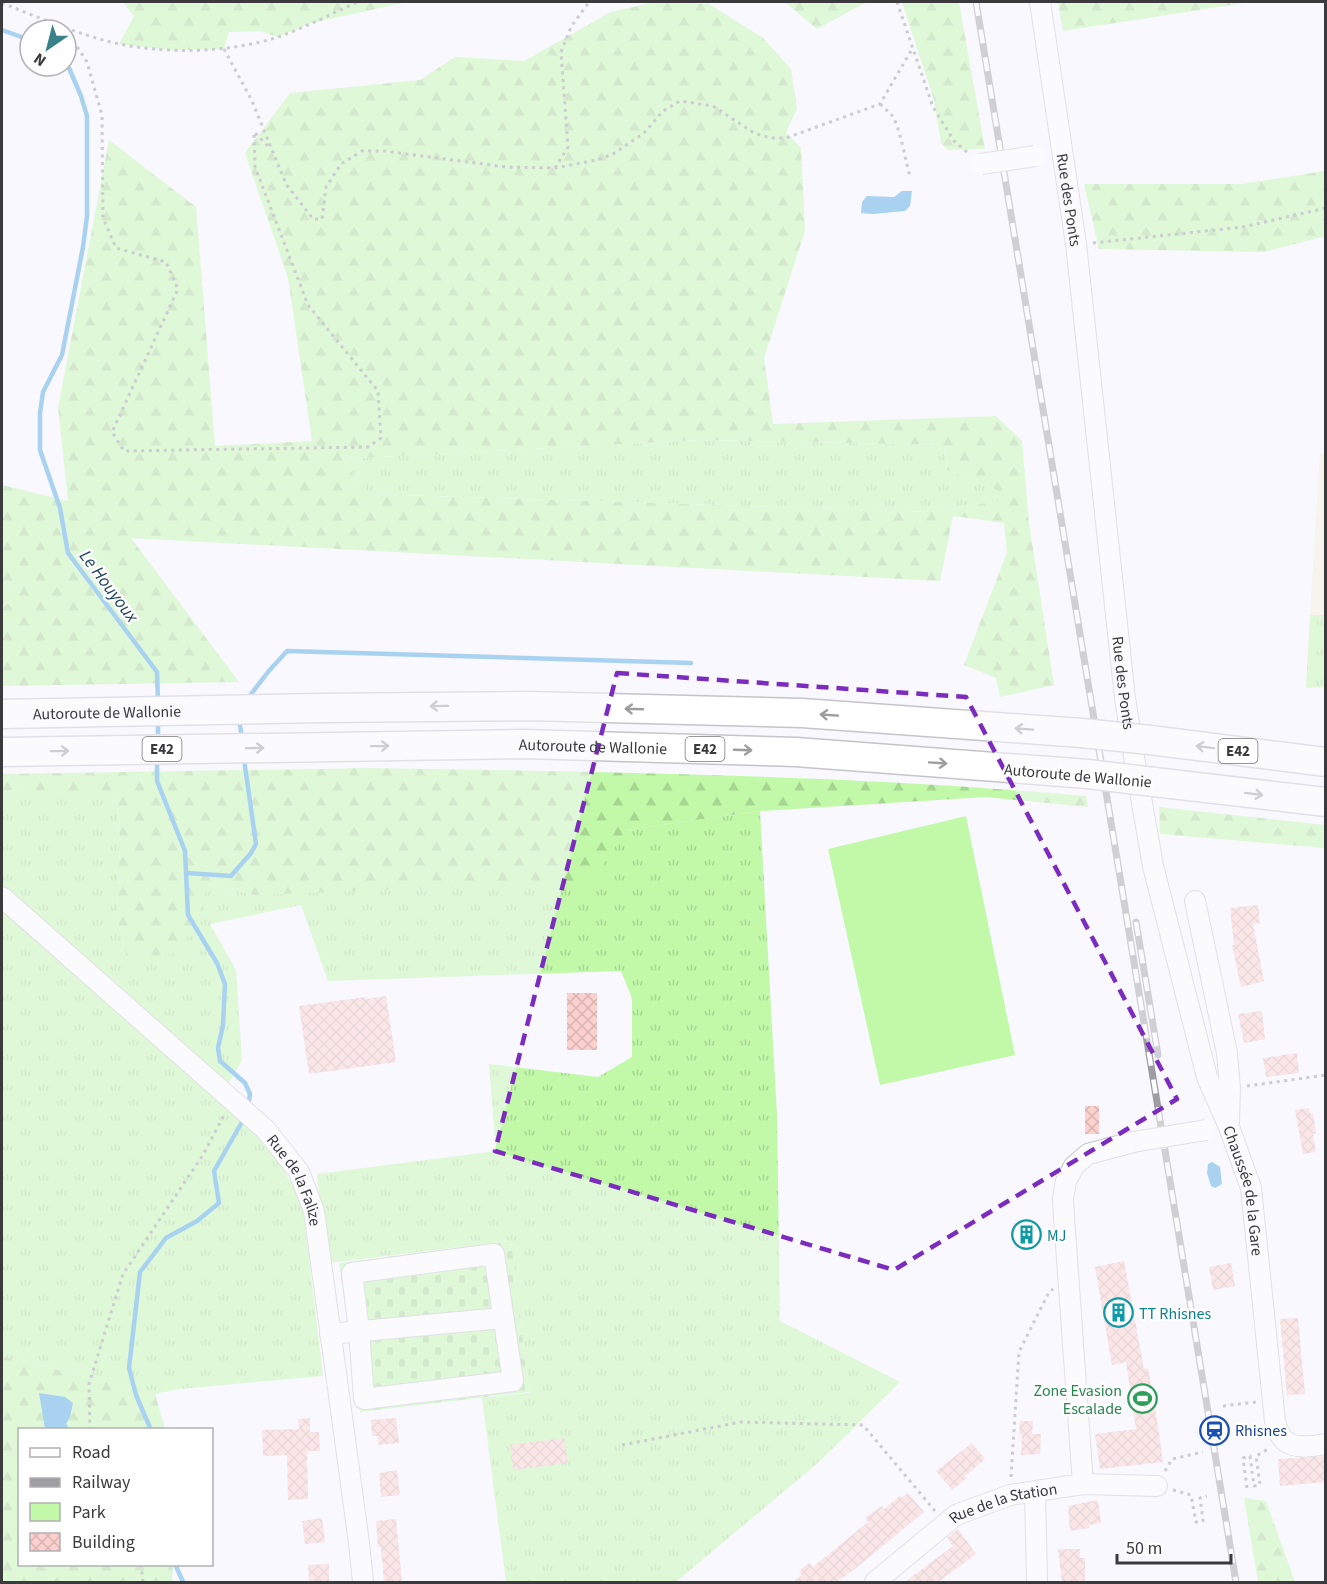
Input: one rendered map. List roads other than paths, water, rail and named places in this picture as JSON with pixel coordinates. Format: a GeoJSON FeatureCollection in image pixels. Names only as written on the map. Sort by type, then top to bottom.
{"type":"FeatureCollection","features":[{"type":"Feature","properties":{"kind":"highway","name":"Autoroute de Wallonie"},"geometry":{"type":"LineString","coordinates":[[2,714],[529,706],[802,713],[1082,733],[1326,762]]}},
{"type":"Feature","properties":{"kind":"highway","name":"Autoroute de Wallonie"},"geometry":{"type":"LineString","coordinates":[[2,752],[524,744],[796,752],[1088,774],[1326,802]]}},
{"type":"Feature","properties":{"kind":"street","name":"Rue des Ponts"},"geometry":{"type":"LineString","coordinates":[[1040,2],[1076,244],[1125,698],[1139,786],[1153,866],[1207,1077],[1229,1126]]}},
{"type":"Feature","properties":{"kind":"street"},"geometry":{"type":"LineString","coordinates":[[974,159],[1063,152]]}},
{"type":"Feature","properties":{"kind":"street","name":"Rue de la Falize"},"geometry":{"type":"LineString","coordinates":[[2,897],[266,1130],[299,1172],[314,1210],[363,1582]]}},
{"type":"Feature","properties":{"kind":"street"},"geometry":{"type":"LineString","coordinates":[[1195,901],[1227,1053],[1230,1088],[1229,1126]]}},
{"type":"Feature","properties":{"kind":"street","name":"Chaussée de la Gare"},"geometry":{"type":"LineString","coordinates":[[1083,1484],[1063,1199],[1066,1181],[1074,1166],[1088,1154],[1133,1142],[1229,1126],[1251,1188],[1277,1432],[1291,1445],[1305,1448],[1326,1444]]}},
{"type":"Feature","properties":{"kind":"street"},"geometry":{"type":"LineString","coordinates":[[494,1254],[513,1381],[364,1399],[359,1331],[352,1274],[494,1254]]}},
{"type":"Feature","properties":{"kind":"street"},"geometry":{"type":"LineString","coordinates":[[330,1334],[502,1318]]}},
{"type":"Feature","properties":{"kind":"street","name":"Rue de la Station"},"geometry":{"type":"LineString","coordinates":[[875,1582],[956,1515],[1010,1495],[1083,1484],[1157,1486]]}},
{"type":"Feature","properties":{"kind":"street"},"geometry":{"type":"LineString","coordinates":[[1035,1492],[1037,1582]]}},
{"type":"Feature","properties":{"kind":"water"},"geometry":{"type":"Polygon","coordinates":[[[902,191],[912,191],[910,206],[905,211],[861,213],[862,202],[867,196],[894,197],[902,191]]]}},
{"type":"Feature","properties":{"kind":"water"},"geometry":{"type":"Polygon","coordinates":[[[1212,1162],[1220,1167],[1222,1184],[1215,1188],[1211,1186],[1207,1173],[1208,1164],[1212,1162]]]}},
{"type":"Feature","properties":{"kind":"water"},"geometry":{"type":"Polygon","coordinates":[[[39,1393],[65,1397],[73,1403],[66,1424],[69,1428],[45,1428],[39,1393]]]}},
{"type":"Feature","properties":{"kind":"waterway","name":"Le Houyoux"},"geometry":{"type":"LineString","coordinates":[[2,30],[18,36]]}},
{"type":"Feature","properties":{"kind":"waterway","name":"Le Houyoux"},"geometry":{"type":"LineString","coordinates":[[73,78],[87,116],[87,216],[62,355],[43,392],[40,413],[40,450],[60,508],[68,553],[157,672],[158,703]]}},
{"type":"Feature","properties":{"kind":"waterway"},"geometry":{"type":"LineString","coordinates":[[248,698],[287,651],[691,663]]}},
{"type":"Feature","properties":{"kind":"waterway","name":"Le Houyoux"},"geometry":{"type":"LineString","coordinates":[[158,720],[158,739]]}},
{"type":"Feature","properties":{"kind":"waterway"},"geometry":{"type":"LineString","coordinates":[[241,720],[242,739]]}},
{"type":"Feature","properties":{"kind":"waterway","name":"Le Houyoux"},"geometry":{"type":"LineString","coordinates":[[157,759],[157,781],[185,851],[188,915],[217,963],[225,984],[223,1025],[218,1048],[220,1061],[245,1083],[250,1094],[249,1101]]}},
{"type":"Feature","properties":{"kind":"waterway"},"geometry":{"type":"LineString","coordinates":[[187,873],[231,876],[256,844],[244,759]]}},
{"type":"Feature","properties":{"kind":"waterway","name":"Le Houyoux"},"geometry":{"type":"LineString","coordinates":[[150,1428],[136,1395],[129,1368],[140,1272],[166,1238],[197,1221],[219,1203],[214,1171],[242,1122]]}},
{"type":"Feature","properties":{"kind":"waterway","name":"Le Houyoux"},"geometry":{"type":"LineString","coordinates":[[176,1566],[183,1582]]}},
{"type":"Feature","properties":{"kind":"railway"},"geometry":{"type":"LineString","coordinates":[[976,2],[1236,1582]]}},
{"type":"Feature","properties":{"kind":"railway"},"geometry":{"type":"LineString","coordinates":[[1136,922],[1158,1055]]}},
{"type":"Feature","properties":{"kind":"place","name":"MJ"},"geometry":{"type":"Point","coordinates":[1026,1235]}},
{"type":"Feature","properties":{"kind":"place","name":"TT Rhisnes"},"geometry":{"type":"Point","coordinates":[1118,1313]}},
{"type":"Feature","properties":{"kind":"place","name":"Zone Evasion Escalade"},"geometry":{"type":"Point","coordinates":[1143,1399]}},
{"type":"Feature","properties":{"kind":"place","name":"Rhisnes"},"geometry":{"type":"Point","coordinates":[1214,1430]}}]}
